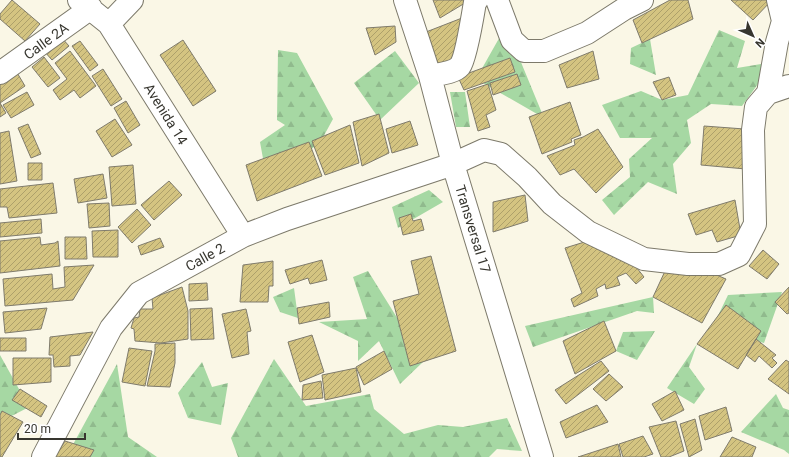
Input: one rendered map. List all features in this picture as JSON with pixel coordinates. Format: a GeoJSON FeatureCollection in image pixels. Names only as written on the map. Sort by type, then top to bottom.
{"type":"FeatureCollection","features":[{"type":"Feature","properties":{"kind":"street"},"geometry":{"type":"LineString","coordinates":[[109,24],[132,0]]}},
{"type":"Feature","properties":{"kind":"street","name":"Transversal 17"},"geometry":{"type":"LineString","coordinates":[[405,0],[430,76],[453,164],[542,457]]}},
{"type":"Feature","properties":{"kind":"street"},"geometry":{"type":"LineString","coordinates":[[430,76],[455,70],[460,66],[468,38],[475,2],[477,0]]}},
{"type":"Feature","properties":{"kind":"street"},"geometry":{"type":"LineString","coordinates":[[498,0],[512,40],[524,51],[544,51],[586,33],[624,9],[642,0]]}},
{"type":"Feature","properties":{"kind":"street"},"geometry":{"type":"LineString","coordinates":[[778,0],[783,21],[777,42],[768,93],[789,86]]}},
{"type":"Feature","properties":{"kind":"street","name":"Avenida 14"},"geometry":{"type":"LineString","coordinates":[[85,4],[109,24],[243,236]]}},
{"type":"Feature","properties":{"kind":"street","name":"Calle 2A"},"geometry":{"type":"LineString","coordinates":[[0,74],[85,4]]}},
{"type":"Feature","properties":{"kind":"street","name":"Calle 2"},"geometry":{"type":"LineString","coordinates":[[43,457],[111,328],[139,293],[243,236],[287,219],[453,164],[484,150],[500,154],[527,177],[552,204],[588,232],[644,259],[688,264],[719,264],[738,255],[755,224],[753,130],[756,107],[768,93]]}},
{"type":"Feature","properties":{"kind":"green space"},"geometry":{"type":"Polygon","coordinates":[[[506,26],[544,118],[476,79],[506,26]]]}},
{"type":"Feature","properties":{"kind":"green space"},"geometry":{"type":"Polygon","coordinates":[[[719,30],[745,41],[737,68],[774,62],[742,106],[711,104],[687,120],[691,143],[673,164],[677,194],[648,182],[614,215],[602,200],[630,177],[629,159],[652,138],[620,138],[602,105],[641,91],[662,100],[688,95],[719,30]]]}},
{"type":"Feature","properties":{"kind":"green space"},"geometry":{"type":"Polygon","coordinates":[[[650,39],[656,75],[630,64],[631,48],[650,39]]]}},
{"type":"Feature","properties":{"kind":"green space"},"geometry":{"type":"Polygon","coordinates":[[[278,50],[297,53],[333,119],[321,141],[301,158],[264,164],[260,142],[285,125],[277,120],[278,50]]]}},
{"type":"Feature","properties":{"kind":"green space"},"geometry":{"type":"Polygon","coordinates":[[[395,51],[419,83],[380,120],[354,83],[395,51]]]}},
{"type":"Feature","properties":{"kind":"green space"},"geometry":{"type":"Polygon","coordinates":[[[450,92],[465,92],[470,127],[456,127],[450,92]]]}},
{"type":"Feature","properties":{"kind":"green space"},"geometry":{"type":"Polygon","coordinates":[[[429,190],[443,202],[398,228],[392,207],[429,190]]]}},
{"type":"Feature","properties":{"kind":"green space"},"geometry":{"type":"Polygon","coordinates":[[[368,271],[424,361],[400,384],[379,341],[358,361],[358,341],[319,322],[367,319],[353,277],[368,271]]]}},
{"type":"Feature","properties":{"kind":"green space"},"geometry":{"type":"Polygon","coordinates":[[[294,288],[298,318],[280,312],[273,297],[294,288]]]}},
{"type":"Feature","properties":{"kind":"green space"},"geometry":{"type":"Polygon","coordinates":[[[782,292],[764,343],[712,328],[728,295],[782,292]]]}},
{"type":"Feature","properties":{"kind":"green space"},"geometry":{"type":"Polygon","coordinates":[[[653,297],[654,313],[637,311],[533,347],[525,326],[653,297]]]}},
{"type":"Feature","properties":{"kind":"green space"},"geometry":{"type":"Polygon","coordinates":[[[655,331],[637,360],[616,351],[623,332],[655,331]]]}},
{"type":"Feature","properties":{"kind":"green space"},"geometry":{"type":"Polygon","coordinates":[[[697,344],[689,367],[705,389],[694,404],[667,388],[697,344]]]}},
{"type":"Feature","properties":{"kind":"green space"},"geometry":{"type":"Polygon","coordinates":[[[0,355],[29,407],[4,420],[0,424],[0,355]]]}},
{"type":"Feature","properties":{"kind":"green space"},"geometry":{"type":"Polygon","coordinates":[[[274,359],[306,406],[370,394],[374,409],[404,434],[438,425],[463,427],[507,418],[522,451],[497,449],[489,457],[238,457],[231,438],[274,359]]]}},
{"type":"Feature","properties":{"kind":"green space"},"geometry":{"type":"Polygon","coordinates":[[[202,362],[212,387],[228,383],[221,425],[188,418],[178,393],[202,362]]]}},
{"type":"Feature","properties":{"kind":"green space"},"geometry":{"type":"Polygon","coordinates":[[[117,364],[128,437],[157,457],[89,457],[70,450],[117,364]]]}},
{"type":"Feature","properties":{"kind":"green space"},"geometry":{"type":"Polygon","coordinates":[[[776,394],[783,408],[789,410],[789,454],[784,450],[741,432],[776,394]]]}},
{"type":"Feature","properties":{"kind":"building"},"geometry":{"type":"Polygon","coordinates":[[[12,0],[40,24],[25,41],[0,19],[0,14],[12,0]]]}},
{"type":"Feature","properties":{"kind":"building"},"geometry":{"type":"Polygon","coordinates":[[[433,0],[470,0],[440,18],[433,0]]]}},
{"type":"Feature","properties":{"kind":"building"},"geometry":{"type":"Polygon","coordinates":[[[670,0],[688,0],[693,19],[642,43],[633,20],[670,0]]]}},
{"type":"Feature","properties":{"kind":"building"},"geometry":{"type":"Polygon","coordinates":[[[731,0],[772,0],[753,20],[731,0]]]}},
{"type":"Feature","properties":{"kind":"building"},"geometry":{"type":"Polygon","coordinates":[[[462,18],[467,54],[438,65],[426,32],[462,18]]]}},
{"type":"Feature","properties":{"kind":"building"},"geometry":{"type":"Polygon","coordinates":[[[395,26],[396,42],[375,55],[366,28],[395,26]]]}},
{"type":"Feature","properties":{"kind":"building"},"geometry":{"type":"Polygon","coordinates":[[[61,37],[69,46],[52,60],[44,51],[61,37]]]}},
{"type":"Feature","properties":{"kind":"building"},"geometry":{"type":"Polygon","coordinates":[[[183,40],[216,91],[193,106],[160,55],[183,40]]]}},
{"type":"Feature","properties":{"kind":"building"},"geometry":{"type":"Polygon","coordinates":[[[80,41],[98,65],[90,71],[72,46],[80,41]]]}},
{"type":"Feature","properties":{"kind":"building"},"geometry":{"type":"Polygon","coordinates":[[[70,51],[96,86],[80,98],[74,90],[60,100],[53,90],[67,79],[55,63],[70,51]]]}},
{"type":"Feature","properties":{"kind":"building"},"geometry":{"type":"Polygon","coordinates":[[[593,51],[599,79],[567,88],[559,65],[593,51]]]}},
{"type":"Feature","properties":{"kind":"building"},"geometry":{"type":"Polygon","coordinates":[[[44,57],[60,78],[48,87],[32,67],[44,57]]]}},
{"type":"Feature","properties":{"kind":"building"},"geometry":{"type":"Polygon","coordinates":[[[510,58],[515,72],[464,90],[458,77],[510,58]]]}},
{"type":"Feature","properties":{"kind":"building"},"geometry":{"type":"Polygon","coordinates":[[[13,66],[25,86],[0,103],[0,75],[13,66]]]}},
{"type":"Feature","properties":{"kind":"building"},"geometry":{"type":"Polygon","coordinates":[[[103,69],[122,99],[111,106],[92,76],[103,69]]]}},
{"type":"Feature","properties":{"kind":"building"},"geometry":{"type":"Polygon","coordinates":[[[517,74],[521,85],[493,95],[490,83],[517,74]]]}},
{"type":"Feature","properties":{"kind":"building"},"geometry":{"type":"Polygon","coordinates":[[[669,77],[676,95],[662,100],[653,82],[669,77]]]}},
{"type":"Feature","properties":{"kind":"building"},"geometry":{"type":"Polygon","coordinates":[[[488,84],[496,110],[486,115],[490,127],[478,131],[467,91],[488,84]]]}},
{"type":"Feature","properties":{"kind":"building"},"geometry":{"type":"Polygon","coordinates":[[[27,92],[34,105],[11,118],[3,105],[27,92]]]}},
{"type":"Feature","properties":{"kind":"building"},"geometry":{"type":"Polygon","coordinates":[[[126,101],[140,125],[128,133],[114,108],[126,101]]]}},
{"type":"Feature","properties":{"kind":"building"},"geometry":{"type":"Polygon","coordinates":[[[570,102],[581,135],[571,139],[572,142],[542,154],[529,117],[570,102]]]}},
{"type":"Feature","properties":{"kind":"building"},"geometry":{"type":"Polygon","coordinates":[[[0,103],[6,113],[0,117],[0,103]]]}},
{"type":"Feature","properties":{"kind":"building"},"geometry":{"type":"Polygon","coordinates":[[[379,114],[389,153],[362,166],[353,122],[379,114]]]}},
{"type":"Feature","properties":{"kind":"building"},"geometry":{"type":"Polygon","coordinates":[[[115,119],[132,145],[112,157],[96,131],[115,119]]]}},
{"type":"Feature","properties":{"kind":"building"},"geometry":{"type":"Polygon","coordinates":[[[410,121],[418,145],[392,153],[386,129],[410,121]]]}},
{"type":"Feature","properties":{"kind":"building"},"geometry":{"type":"Polygon","coordinates":[[[28,124],[41,154],[31,158],[18,128],[28,124]]]}},
{"type":"Feature","properties":{"kind":"building"},"geometry":{"type":"Polygon","coordinates":[[[350,125],[359,163],[325,175],[312,141],[350,125]]]}},
{"type":"Feature","properties":{"kind":"building"},"geometry":{"type":"Polygon","coordinates":[[[704,126],[758,130],[757,170],[701,165],[704,126]]]}},
{"type":"Feature","properties":{"kind":"building"},"geometry":{"type":"Polygon","coordinates":[[[598,129],[623,167],[596,193],[574,169],[560,175],[547,156],[575,145],[574,140],[598,129]]]}},
{"type":"Feature","properties":{"kind":"building"},"geometry":{"type":"Polygon","coordinates":[[[9,131],[17,181],[0,184],[0,133],[9,131]]]}},
{"type":"Feature","properties":{"kind":"building"},"geometry":{"type":"Polygon","coordinates":[[[309,142],[322,176],[257,201],[246,165],[309,142]]]}},
{"type":"Feature","properties":{"kind":"building"},"geometry":{"type":"Polygon","coordinates":[[[28,163],[42,163],[42,180],[28,180],[28,163]]]}},
{"type":"Feature","properties":{"kind":"building"},"geometry":{"type":"Polygon","coordinates":[[[133,165],[136,204],[112,206],[109,167],[133,165]]]}},
{"type":"Feature","properties":{"kind":"building"},"geometry":{"type":"Polygon","coordinates":[[[103,174],[107,198],[78,203],[74,179],[103,174]]]}},
{"type":"Feature","properties":{"kind":"building"},"geometry":{"type":"Polygon","coordinates":[[[169,181],[182,195],[154,220],[141,205],[169,181]]]}},
{"type":"Feature","properties":{"kind":"building"},"geometry":{"type":"Polygon","coordinates":[[[53,183],[57,213],[9,218],[7,207],[0,207],[0,189],[53,183]]]}},
{"type":"Feature","properties":{"kind":"building"},"geometry":{"type":"Polygon","coordinates":[[[525,195],[528,221],[493,232],[493,202],[525,195]]]}},
{"type":"Feature","properties":{"kind":"building"},"geometry":{"type":"Polygon","coordinates":[[[735,200],[741,235],[717,242],[712,230],[696,235],[688,214],[735,200]]]}},
{"type":"Feature","properties":{"kind":"building"},"geometry":{"type":"Polygon","coordinates":[[[109,203],[110,226],[89,228],[87,204],[109,203]]]}},
{"type":"Feature","properties":{"kind":"building"},"geometry":{"type":"Polygon","coordinates":[[[137,209],[151,225],[132,243],[118,227],[137,209]]]}},
{"type":"Feature","properties":{"kind":"building"},"geometry":{"type":"Polygon","coordinates":[[[411,214],[413,221],[421,219],[424,230],[403,235],[399,218],[411,214]]]}},
{"type":"Feature","properties":{"kind":"building"},"geometry":{"type":"Polygon","coordinates":[[[41,219],[42,233],[0,237],[0,223],[41,219]]]}},
{"type":"Feature","properties":{"kind":"building"},"geometry":{"type":"Polygon","coordinates":[[[118,230],[118,257],[93,257],[92,231],[118,230]]]}},
{"type":"Feature","properties":{"kind":"building"},"geometry":{"type":"Polygon","coordinates":[[[604,236],[633,263],[644,277],[636,284],[626,273],[617,277],[620,285],[606,289],[605,284],[596,289],[598,296],[574,307],[571,299],[582,293],[565,248],[604,236]]]}},
{"type":"Feature","properties":{"kind":"building"},"geometry":{"type":"Polygon","coordinates":[[[40,237],[41,245],[55,243],[58,241],[60,266],[0,273],[0,241],[40,237]]]}},
{"type":"Feature","properties":{"kind":"building"},"geometry":{"type":"Polygon","coordinates":[[[65,237],[86,237],[87,259],[65,259],[65,237]]]}},
{"type":"Feature","properties":{"kind":"building"},"geometry":{"type":"Polygon","coordinates":[[[160,238],[164,247],[141,255],[138,246],[160,238]]]}},
{"type":"Feature","properties":{"kind":"building"},"geometry":{"type":"Polygon","coordinates":[[[763,250],[779,264],[767,279],[749,266],[763,250]]]}},
{"type":"Feature","properties":{"kind":"building"},"geometry":{"type":"Polygon","coordinates":[[[431,256],[456,351],[410,366],[393,301],[419,294],[411,261],[431,256]]]}},
{"type":"Feature","properties":{"kind":"building"},"geometry":{"type":"Polygon","coordinates":[[[672,256],[726,279],[702,323],[653,297],[672,256]]]}},
{"type":"Feature","properties":{"kind":"building"},"geometry":{"type":"Polygon","coordinates":[[[322,260],[327,280],[310,284],[308,278],[290,284],[285,270],[322,260]]]}},
{"type":"Feature","properties":{"kind":"building"},"geometry":{"type":"Polygon","coordinates":[[[273,261],[273,286],[269,286],[268,302],[240,302],[243,265],[273,261]]]}},
{"type":"Feature","properties":{"kind":"building"},"geometry":{"type":"Polygon","coordinates":[[[94,265],[73,300],[5,306],[3,279],[52,274],[53,289],[65,287],[64,267],[94,265]]]}},
{"type":"Feature","properties":{"kind":"building"},"geometry":{"type":"Polygon","coordinates":[[[207,283],[208,300],[189,301],[189,284],[207,283]]]}},
{"type":"Feature","properties":{"kind":"building"},"geometry":{"type":"Polygon","coordinates":[[[182,287],[188,311],[188,339],[161,343],[135,341],[134,329],[131,328],[134,318],[139,317],[140,309],[153,309],[152,298],[182,287]]]}},
{"type":"Feature","properties":{"kind":"building"},"geometry":{"type":"Polygon","coordinates":[[[789,287],[789,313],[787,314],[775,302],[789,287]]]}},
{"type":"Feature","properties":{"kind":"building"},"geometry":{"type":"Polygon","coordinates":[[[329,302],[330,317],[299,324],[297,308],[329,302]]]}},
{"type":"Feature","properties":{"kind":"building"},"geometry":{"type":"Polygon","coordinates":[[[726,305],[761,331],[738,369],[697,344],[726,305]]]}},
{"type":"Feature","properties":{"kind":"building"},"geometry":{"type":"Polygon","coordinates":[[[47,308],[41,329],[5,333],[3,312],[47,308]]]}},
{"type":"Feature","properties":{"kind":"building"},"geometry":{"type":"Polygon","coordinates":[[[212,308],[214,339],[191,340],[190,309],[212,308]]]}},
{"type":"Feature","properties":{"kind":"building"},"geometry":{"type":"Polygon","coordinates":[[[246,309],[251,331],[247,332],[249,354],[232,358],[222,314],[246,309]]]}},
{"type":"Feature","properties":{"kind":"building"},"geometry":{"type":"Polygon","coordinates":[[[604,321],[616,351],[575,374],[563,341],[604,321]]]}},
{"type":"Feature","properties":{"kind":"building"},"geometry":{"type":"Polygon","coordinates":[[[93,332],[80,355],[70,356],[70,366],[54,367],[53,355],[49,355],[50,337],[93,332]]]}},
{"type":"Feature","properties":{"kind":"building"},"geometry":{"type":"Polygon","coordinates":[[[312,335],[324,372],[300,382],[288,342],[312,335]]]}},
{"type":"Feature","properties":{"kind":"building"},"geometry":{"type":"Polygon","coordinates":[[[0,338],[26,338],[26,351],[0,351],[0,338]]]}},
{"type":"Feature","properties":{"kind":"building"},"geometry":{"type":"Polygon","coordinates":[[[756,339],[776,355],[772,358],[777,363],[772,368],[759,356],[755,362],[746,355],[756,339]]]}},
{"type":"Feature","properties":{"kind":"building"},"geometry":{"type":"Polygon","coordinates":[[[175,343],[175,363],[170,387],[147,386],[155,351],[155,344],[175,343]]]}},
{"type":"Feature","properties":{"kind":"building"},"geometry":{"type":"Polygon","coordinates":[[[129,348],[152,351],[145,386],[122,382],[129,348]]]}},
{"type":"Feature","properties":{"kind":"building"},"geometry":{"type":"Polygon","coordinates":[[[384,351],[392,369],[364,385],[356,367],[384,351]]]}},
{"type":"Feature","properties":{"kind":"building"},"geometry":{"type":"Polygon","coordinates":[[[13,358],[51,358],[51,382],[13,385],[13,358]]]}},
{"type":"Feature","properties":{"kind":"building"},"geometry":{"type":"Polygon","coordinates":[[[786,360],[789,362],[789,394],[768,379],[786,360]]]}},
{"type":"Feature","properties":{"kind":"building"},"geometry":{"type":"Polygon","coordinates":[[[601,361],[609,371],[566,404],[555,390],[601,361]]]}},
{"type":"Feature","properties":{"kind":"building"},"geometry":{"type":"Polygon","coordinates":[[[356,368],[361,392],[325,400],[322,375],[356,368]]]}},
{"type":"Feature","properties":{"kind":"building"},"geometry":{"type":"Polygon","coordinates":[[[609,374],[623,387],[606,401],[593,389],[609,374]]]}},
{"type":"Feature","properties":{"kind":"building"},"geometry":{"type":"Polygon","coordinates":[[[321,381],[323,398],[302,400],[303,385],[321,381]]]}},
{"type":"Feature","properties":{"kind":"building"},"geometry":{"type":"Polygon","coordinates":[[[20,389],[47,406],[41,417],[12,400],[20,389]]]}},
{"type":"Feature","properties":{"kind":"building"},"geometry":{"type":"Polygon","coordinates":[[[675,391],[684,410],[662,421],[652,404],[675,391]]]}},
{"type":"Feature","properties":{"kind":"building"},"geometry":{"type":"Polygon","coordinates":[[[597,405],[608,422],[566,438],[560,422],[597,405]]]}},
{"type":"Feature","properties":{"kind":"building"},"geometry":{"type":"Polygon","coordinates":[[[726,407],[732,431],[705,440],[699,416],[726,407]]]}},
{"type":"Feature","properties":{"kind":"building"},"geometry":{"type":"Polygon","coordinates":[[[2,411],[23,422],[2,457],[0,457],[0,415],[2,411]]]}},
{"type":"Feature","properties":{"kind":"building"},"geometry":{"type":"Polygon","coordinates":[[[695,419],[702,450],[689,457],[680,424],[695,419]]]}},
{"type":"Feature","properties":{"kind":"building"},"geometry":{"type":"Polygon","coordinates":[[[676,421],[684,451],[669,457],[661,457],[649,427],[676,421]]]}},
{"type":"Feature","properties":{"kind":"building"},"geometry":{"type":"Polygon","coordinates":[[[643,436],[653,454],[644,457],[623,457],[619,444],[643,436]]]}},
{"type":"Feature","properties":{"kind":"building"},"geometry":{"type":"Polygon","coordinates":[[[732,437],[756,447],[752,457],[720,457],[732,437]]]}},
{"type":"Feature","properties":{"kind":"building"},"geometry":{"type":"Polygon","coordinates":[[[65,441],[94,450],[90,457],[55,457],[65,441]]]}},
{"type":"Feature","properties":{"kind":"building"},"geometry":{"type":"Polygon","coordinates":[[[618,444],[621,457],[578,457],[618,444]]]}}]}
